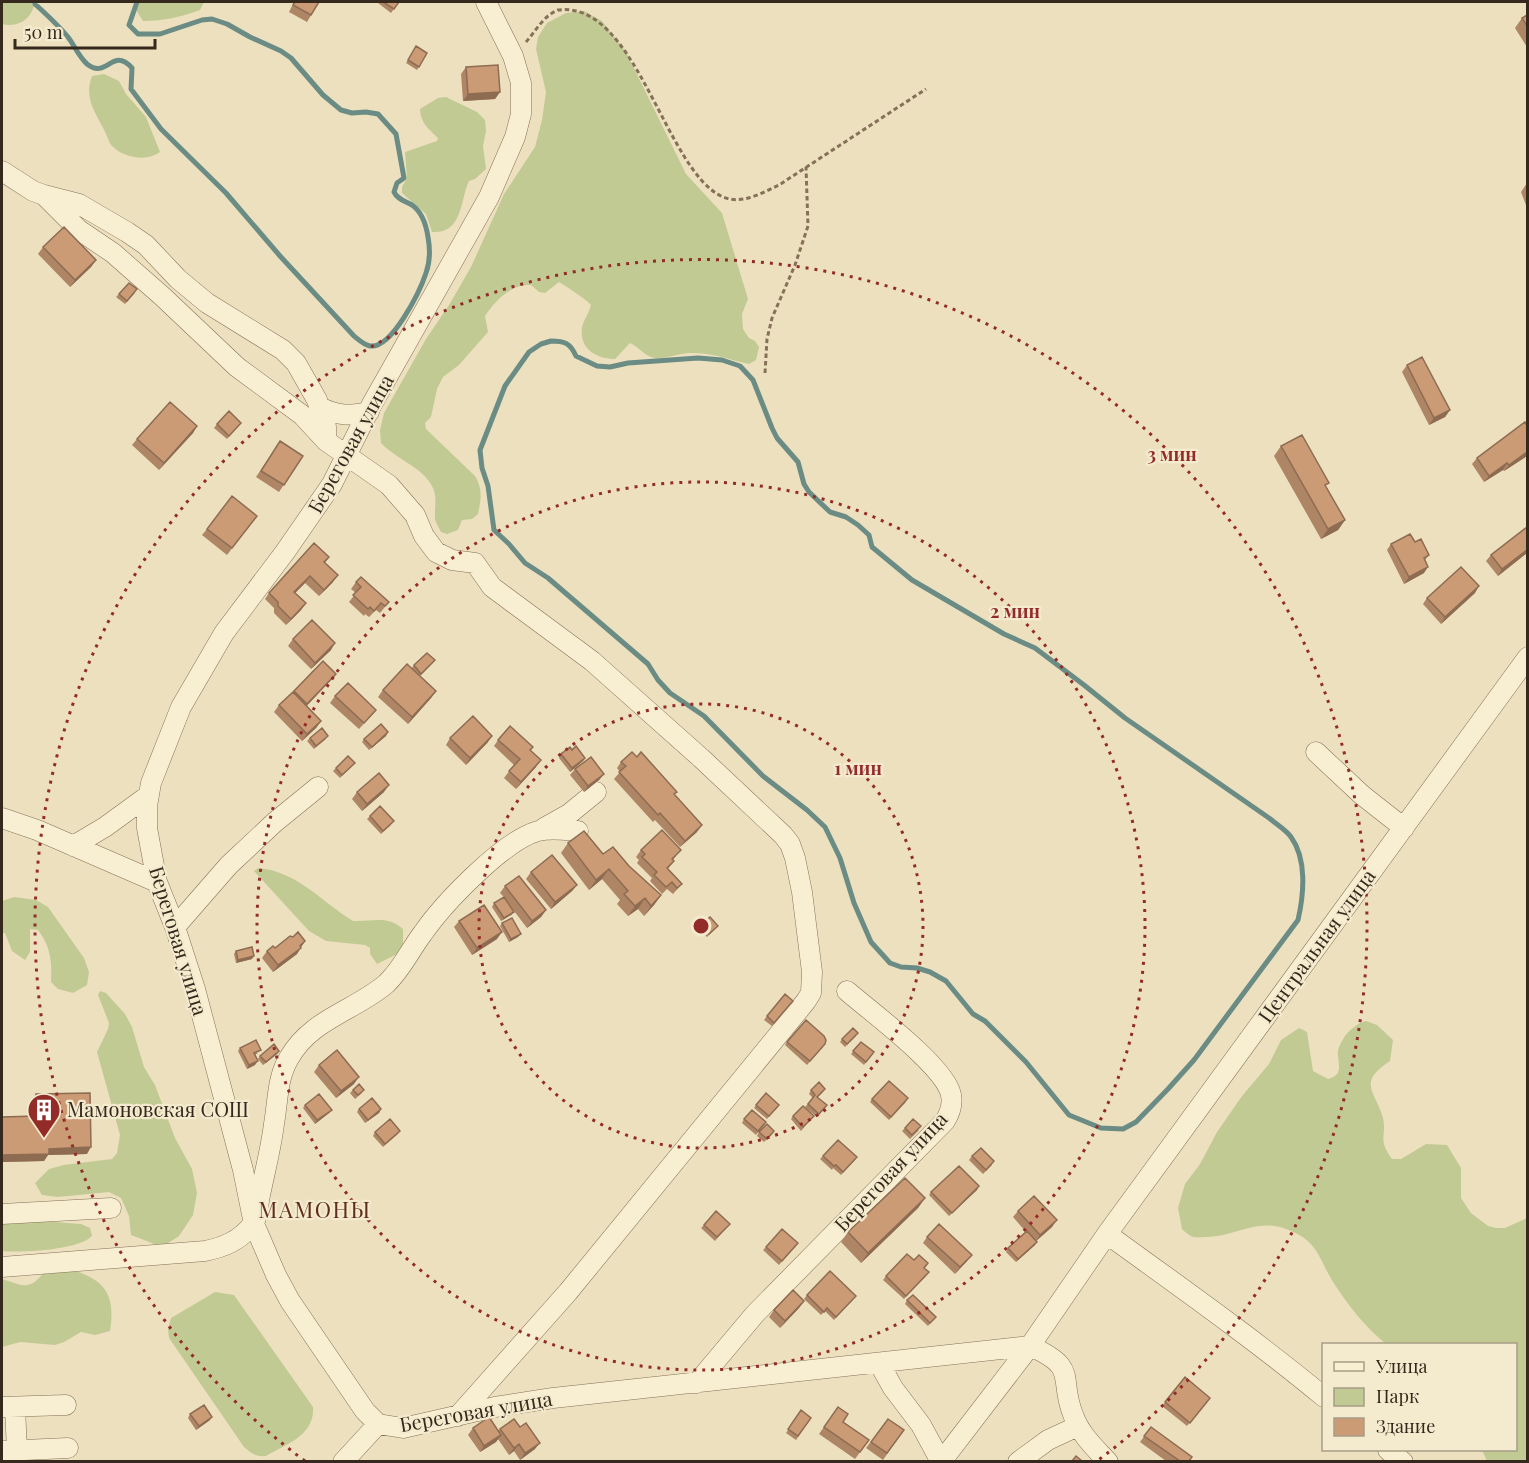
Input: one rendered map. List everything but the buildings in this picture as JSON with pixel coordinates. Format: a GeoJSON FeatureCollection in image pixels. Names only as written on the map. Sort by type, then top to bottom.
{"type":"FeatureCollection","features":[{"type":"Feature","properties":{"kind":"street","name":"Береговая улица"},"geometry":{"type":"LineString","coordinates":[[491,5],[513,56],[521,83],[521,114],[515,137],[496,180],[460,249],[369,412],[347,457],[316,508],[224,633],[201,670],[171,732],[151,783],[147,806],[147,828],[157,882],[195,988],[224,1094],[254,1224],[290,1301],[365,1411],[378,1424],[403,1428],[495,1407],[553,1398],[1030,1346]]}},
{"type":"Feature","properties":{"kind":"street"},"geometry":{"type":"LineString","coordinates":[[2,171],[33,191],[79,204],[146,244],[178,279],[207,303],[282,350],[296,363],[320,407],[326,427],[326,441]]}},
{"type":"Feature","properties":{"kind":"street"},"geometry":{"type":"LineString","coordinates":[[44,195],[79,230],[113,253],[237,366],[302,415],[326,441],[389,485],[415,515],[429,544],[436,552],[452,560],[475,563],[492,587],[592,661],[701,758],[790,844],[799,872],[812,972],[811,993],[806,1002],[568,1292],[458,1416]]}},
{"type":"Feature","properties":{"kind":"street"},"geometry":{"type":"LineString","coordinates":[[320,407],[336,415],[345,416],[369,412]]}},
{"type":"Feature","properties":{"kind":"street","name":"Центральная улица"},"geometry":{"type":"LineString","coordinates":[[946,1460],[1030,1346],[1107,1234],[1527,657]]}},
{"type":"Feature","properties":{"kind":"street"},"geometry":{"type":"LineString","coordinates":[[1316,752],[1362,795],[1404,828]]}},
{"type":"Feature","properties":{"kind":"street"},"geometry":{"type":"LineString","coordinates":[[175,927],[229,865],[318,787]]}},
{"type":"Feature","properties":{"kind":"street"},"geometry":{"type":"LineString","coordinates":[[2,1267],[206,1251],[233,1242],[254,1224],[271,1144],[280,1077],[296,1047],[323,1022],[384,986],[405,963],[424,931],[476,874],[522,838],[569,814],[596,792]]}},
{"type":"Feature","properties":{"kind":"street"},"geometry":{"type":"LineString","coordinates":[[73,846],[105,827],[149,795]]}},
{"type":"Feature","properties":{"kind":"street"},"geometry":{"type":"LineString","coordinates":[[2,818],[157,882]]}},
{"type":"Feature","properties":{"kind":"street"},"geometry":{"type":"LineString","coordinates":[[537,832],[550,829],[578,831]]}},
{"type":"Feature","properties":{"kind":"street","name":"Береговая улица"},"geometry":{"type":"LineString","coordinates":[[697,1383],[755,1314],[945,1121],[950,1113],[951,1094],[941,1076],[882,1020],[847,991]]}},
{"type":"Feature","properties":{"kind":"street"},"geometry":{"type":"LineString","coordinates":[[2,1214],[111,1208]]}},
{"type":"Feature","properties":{"kind":"street"},"geometry":{"type":"LineString","coordinates":[[1107,1234],[1216,1313],[1322,1396]]}},
{"type":"Feature","properties":{"kind":"street"},"geometry":{"type":"LineString","coordinates":[[1030,1346],[1046,1354],[1062,1367],[1067,1381],[1070,1404],[1078,1426],[1108,1461]]}},
{"type":"Feature","properties":{"kind":"street"},"geometry":{"type":"LineString","coordinates":[[879,1363],[893,1388],[946,1460]]}},
{"type":"Feature","properties":{"kind":"street"},"geometry":{"type":"LineString","coordinates":[[66,1406],[8,1407],[9,1451],[68,1448]]}},
{"type":"Feature","properties":{"kind":"street"},"geometry":{"type":"LineString","coordinates":[[343,1461],[378,1424]]}},
{"type":"Feature","properties":{"kind":"street"},"geometry":{"type":"LineString","coordinates":[[1018,1461],[1048,1440],[1078,1426]]}},
{"type":"Feature","properties":{"kind":"street"},"geometry":{"type":"LineString","coordinates":[[1390,1451],[1403,1461]]}},
{"type":"Feature","properties":{"kind":"path"},"geometry":{"type":"LineString","coordinates":[[513,56],[544,18],[558,9],[568,7]]}},
{"type":"Feature","properties":{"kind":"path"},"geometry":{"type":"LineString","coordinates":[[642,69],[689,163],[702,181],[713,191],[724,198],[733,200],[758,195],[779,185],[926,89]]}},
{"type":"Feature","properties":{"kind":"path"},"geometry":{"type":"LineString","coordinates":[[765,373],[767,339],[772,318],[795,265],[808,226],[806,167]]}},
{"type":"Feature","properties":{"kind":"green space"},"geometry":{"type":"Polygon","coordinates":[[[2,2],[35,2],[31,13],[24,21],[8,25],[2,24],[2,2]]]}},
{"type":"Feature","properties":{"kind":"green space"},"geometry":{"type":"Polygon","coordinates":[[[139,2],[204,2],[200,10],[186,15],[143,21],[136,10],[139,2]]]}},
{"type":"Feature","properties":{"kind":"green space"},"geometry":{"type":"Polygon","coordinates":[[[584,11],[602,21],[626,52],[686,174],[722,213],[748,299],[742,314],[743,329],[759,347],[756,360],[749,364],[696,353],[655,358],[630,343],[615,359],[608,359],[596,355],[583,342],[582,328],[591,305],[581,296],[559,282],[545,293],[539,292],[531,285],[510,290],[485,316],[488,332],[459,365],[443,377],[437,389],[431,417],[425,423],[426,429],[475,476],[480,490],[478,514],[472,519],[462,520],[458,530],[447,534],[441,532],[435,521],[435,494],[428,479],[381,443],[380,430],[384,413],[426,339],[471,267],[504,194],[535,147],[546,92],[536,49],[538,37],[547,23],[566,13],[584,11]]]}},
{"type":"Feature","properties":{"kind":"green space"},"geometry":{"type":"Polygon","coordinates":[[[104,74],[119,81],[126,94],[146,117],[160,152],[142,158],[129,156],[111,145],[92,106],[89,92],[92,76],[104,74]]]}},
{"type":"Feature","properties":{"kind":"green space"},"geometry":{"type":"Polygon","coordinates":[[[446,97],[477,112],[485,120],[486,131],[483,146],[486,169],[475,179],[469,181],[459,214],[450,228],[432,232],[426,214],[402,193],[402,187],[407,178],[405,152],[437,141],[438,138],[423,122],[420,109],[438,98],[446,97]]]}},
{"type":"Feature","properties":{"kind":"green space"},"geometry":{"type":"Polygon","coordinates":[[[258,868],[272,870],[297,881],[353,921],[380,920],[397,925],[403,929],[403,949],[377,964],[370,954],[370,948],[365,945],[326,941],[309,931],[254,871],[258,868]]]}},
{"type":"Feature","properties":{"kind":"green space"},"geometry":{"type":"Polygon","coordinates":[[[14,897],[36,900],[48,907],[84,958],[89,972],[87,985],[73,993],[58,989],[51,982],[50,955],[46,942],[38,930],[30,929],[30,952],[25,960],[12,951],[5,933],[2,933],[2,901],[14,897]]]}},
{"type":"Feature","properties":{"kind":"green space"},"geometry":{"type":"Polygon","coordinates":[[[100,991],[106,993],[125,1014],[132,1027],[144,1067],[155,1085],[175,1138],[192,1169],[197,1193],[193,1215],[179,1236],[162,1247],[131,1235],[129,1216],[121,1198],[109,1192],[58,1197],[42,1195],[35,1183],[49,1169],[112,1159],[117,1153],[120,1135],[97,1052],[109,1023],[98,995],[100,991]]]}},
{"type":"Feature","properties":{"kind":"green space"},"geometry":{"type":"Polygon","coordinates":[[[1366,1021],[1377,1025],[1393,1040],[1390,1061],[1380,1069],[1371,1082],[1373,1094],[1383,1118],[1385,1146],[1392,1159],[1401,1159],[1426,1144],[1447,1145],[1461,1168],[1461,1198],[1471,1213],[1488,1226],[1496,1228],[1505,1228],[1527,1218],[1527,1461],[1487,1461],[1482,1451],[1517,1451],[1517,1343],[1385,1343],[1370,1330],[1351,1307],[1333,1282],[1317,1252],[1300,1235],[1268,1225],[1218,1236],[1200,1237],[1192,1236],[1182,1229],[1178,1208],[1185,1184],[1242,1096],[1269,1064],[1281,1040],[1299,1028],[1307,1032],[1313,1071],[1328,1079],[1338,1073],[1338,1051],[1345,1037],[1357,1025],[1366,1021]]]}},
{"type":"Feature","properties":{"kind":"green space"},"geometry":{"type":"Polygon","coordinates":[[[13,1219],[81,1224],[90,1228],[92,1236],[75,1245],[63,1247],[35,1251],[2,1251],[2,1222],[13,1219]]]}},
{"type":"Feature","properties":{"kind":"green space"},"geometry":{"type":"Polygon","coordinates":[[[69,1269],[91,1278],[105,1290],[111,1307],[110,1331],[95,1335],[81,1332],[55,1345],[20,1342],[2,1347],[2,1279],[20,1285],[29,1285],[44,1272],[69,1269]]]}},
{"type":"Feature","properties":{"kind":"green space"},"geometry":{"type":"Polygon","coordinates":[[[215,1292],[234,1295],[313,1407],[312,1417],[305,1432],[291,1443],[266,1456],[254,1454],[244,1447],[169,1338],[168,1329],[171,1318],[215,1292]]]}},
{"type":"Feature","properties":{"kind":"waterway"},"geometry":{"type":"LineString","coordinates":[[35,2],[68,37],[87,64],[100,68],[119,60],[132,68],[131,89],[161,129],[226,193],[354,336],[370,346],[387,338],[396,329],[418,292],[427,269],[429,255],[427,232],[421,215],[394,192],[397,183],[404,178],[396,134],[378,114],[352,113],[341,110],[323,95],[291,58],[227,24],[212,19],[202,20],[160,34],[138,34],[129,25],[137,2]]}},
{"type":"Feature","properties":{"kind":"waterway"},"geometry":{"type":"LineString","coordinates":[[551,341],[566,344],[572,348],[576,356],[597,366],[610,367],[628,363],[698,358],[722,360],[740,366],[753,380],[777,438],[798,462],[804,484],[830,512],[846,517],[858,525],[869,535],[872,547],[912,580],[1004,634],[1035,648],[1125,718],[1269,818],[1291,837],[1300,856],[1303,877],[1298,920],[1194,1060],[1136,1122],[1123,1129],[1101,1128],[1069,1115],[1026,1062],[985,1021],[973,1014],[946,981],[930,972],[890,963],[871,942],[854,903],[840,858],[825,827],[763,776],[704,716],[670,693],[648,664],[548,578],[525,563],[494,530],[480,450],[505,386],[529,352],[551,341]]}},
{"type":"Feature","properties":{"kind":"place","name":"Мамоновская СОШ"},"geometry":{"type":"Point","coordinates":[44,1139]}},
{"type":"Feature","properties":{"kind":"district","name":"МАМОНЫ"},"geometry":{"type":"Point","coordinates":[315,1210]}}]}
